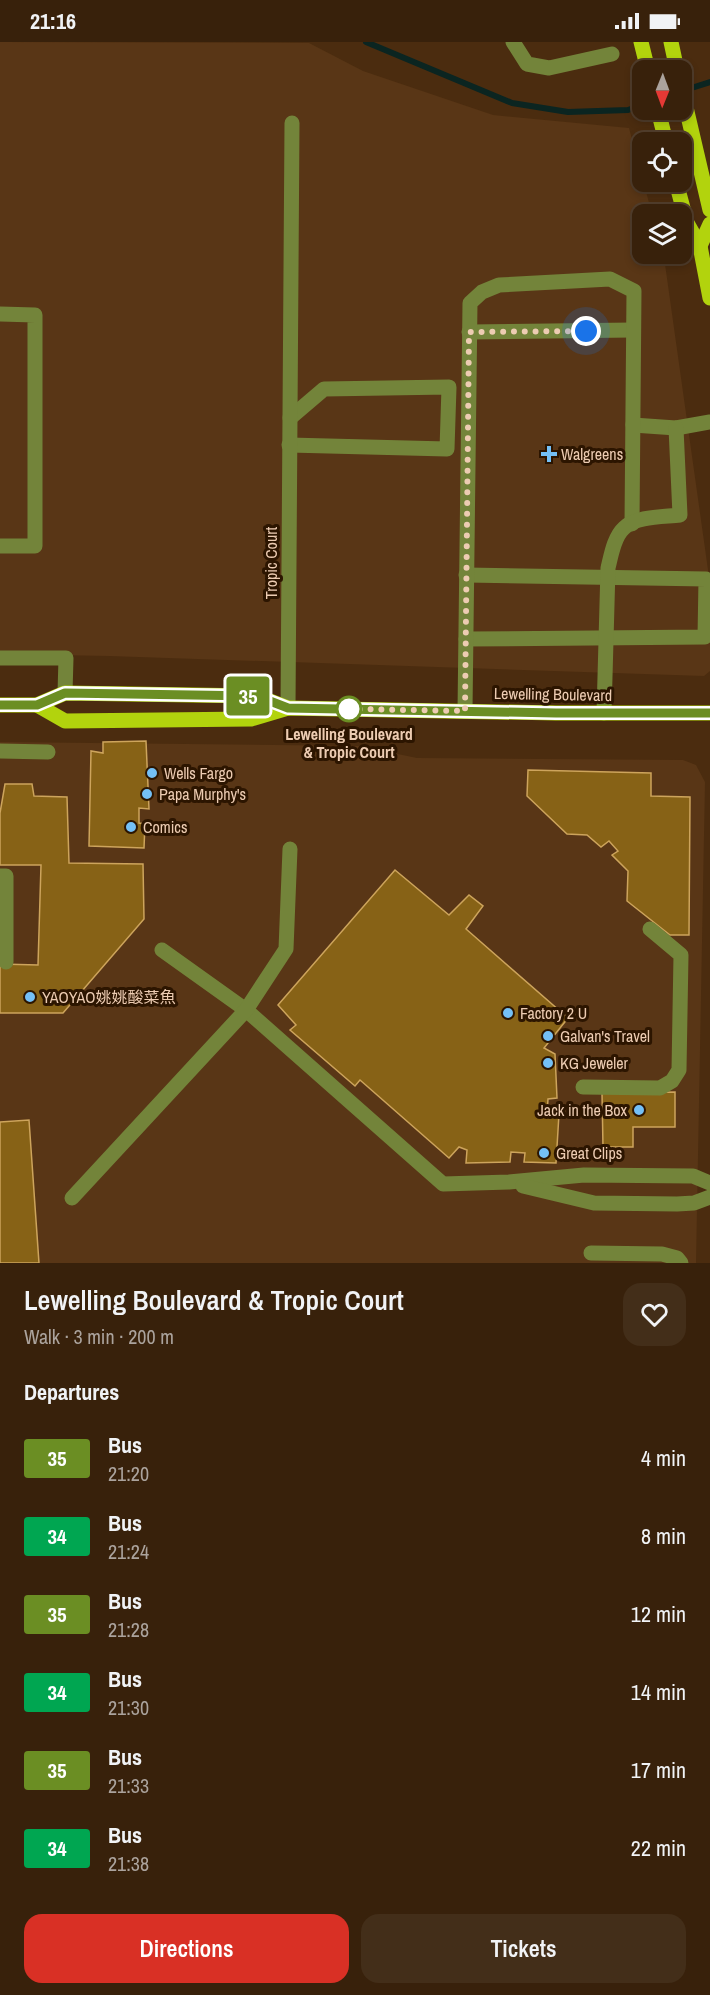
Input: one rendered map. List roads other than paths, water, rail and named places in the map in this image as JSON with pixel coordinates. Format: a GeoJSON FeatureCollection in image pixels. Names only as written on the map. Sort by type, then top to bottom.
{"type":"FeatureCollection","features":[{"type":"Feature","properties":{"kind":"main road"},"geometry":{"type":"LineString","coordinates":[[641,42],[646,60]]}},
{"type":"Feature","properties":{"kind":"main road"},"geometry":{"type":"LineString","coordinates":[[671,42],[675,60]]}},
{"type":"Feature","properties":{"kind":"main road"},"geometry":{"type":"LineString","coordinates":[[689,120],[710,210]]}},
{"type":"Feature","properties":{"kind":"main road"},"geometry":{"type":"LineString","coordinates":[[679,192],[687,224],[700,246],[710,298]]}},
{"type":"Feature","properties":{"kind":"main road"},"geometry":{"type":"LineString","coordinates":[[700,246],[710,224]]}},
{"type":"Feature","properties":{"kind":"main road","name":"Lewelling Boulevard"},"geometry":{"type":"LineString","coordinates":[[0,705],[37,705],[65,693],[257,696],[288,708]]}},
{"type":"Feature","properties":{"kind":"main road","name":"Lewelling Boulevard"},"geometry":{"type":"LineString","coordinates":[[37,705],[65,721],[251,719],[288,708],[604,713],[710,712]]}},
{"type":"Feature","properties":{"kind":"street"},"geometry":{"type":"LineString","coordinates":[[513,42],[527,64],[549,68],[612,54]]}},
{"type":"Feature","properties":{"kind":"street","name":"Tropic Court"},"geometry":{"type":"LineString","coordinates":[[288,708],[292,123]]}},
{"type":"Feature","properties":{"kind":"street"},"geometry":{"type":"LineString","coordinates":[[465,711],[470,303],[482,292],[499,285],[610,279],[634,291],[632,524]]}},
{"type":"Feature","properties":{"kind":"street"},"geometry":{"type":"LineString","coordinates":[[0,314],[35,315],[35,546],[0,546]]}},
{"type":"Feature","properties":{"kind":"street"},"geometry":{"type":"LineString","coordinates":[[469,332],[633,330]]}},
{"type":"Feature","properties":{"kind":"street"},"geometry":{"type":"LineString","coordinates":[[290,418],[324,389],[448,387],[447,449],[290,445]]}},
{"type":"Feature","properties":{"kind":"street"},"geometry":{"type":"LineString","coordinates":[[633,425],[676,429],[710,422]]}},
{"type":"Feature","properties":{"kind":"street"},"geometry":{"type":"LineString","coordinates":[[604,713],[608,576],[614,546],[624,528],[641,519],[680,515],[676,429]]}},
{"type":"Feature","properties":{"kind":"street"},"geometry":{"type":"LineString","coordinates":[[466,574],[706,579],[705,637],[466,639]]}},
{"type":"Feature","properties":{"kind":"street"},"geometry":{"type":"LineString","coordinates":[[0,657],[66,658],[65,693]]}},
{"type":"Feature","properties":{"kind":"street"},"geometry":{"type":"LineString","coordinates":[[0,751],[48,752]]}},
{"type":"Feature","properties":{"kind":"street"},"geometry":{"type":"LineString","coordinates":[[72,1198],[246,1010],[286,949],[290,849]]}},
{"type":"Feature","properties":{"kind":"street"},"geometry":{"type":"LineString","coordinates":[[0,876],[6,876],[6,962]]}},
{"type":"Feature","properties":{"kind":"street"},"geometry":{"type":"LineString","coordinates":[[582,1087],[660,1088],[672,1081],[679,1070],[681,956],[650,929]]}},
{"type":"Feature","properties":{"kind":"street"},"geometry":{"type":"LineString","coordinates":[[162,950],[246,1010],[443,1184],[509,1182],[595,1175],[693,1176],[710,1183]]}},
{"type":"Feature","properties":{"kind":"street"},"geometry":{"type":"LineString","coordinates":[[509,1182],[594,1203],[694,1203],[710,1197]]}},
{"type":"Feature","properties":{"kind":"street"},"geometry":{"type":"LineString","coordinates":[[591,1253],[662,1254],[677,1258],[681,1263]]}},
{"type":"Feature","properties":{"kind":"waterway"},"geometry":{"type":"LineString","coordinates":[[366,42],[512,103],[568,112],[632,109]]}},
{"type":"Feature","properties":{"kind":"waterway"},"geometry":{"type":"LineString","coordinates":[[692,88],[710,82]]}},
{"type":"Feature","properties":{"kind":"place","name":"Walgreens"},"geometry":{"type":"Point","coordinates":[549,454]}},
{"type":"Feature","properties":{"kind":"place","name":"Lewelling Boulevard & Tropic Court"},"geometry":{"type":"Point","coordinates":[349,709]}},
{"type":"Feature","properties":{"kind":"place","name":"Wells Fargo"},"geometry":{"type":"Point","coordinates":[152,773]}},
{"type":"Feature","properties":{"kind":"place","name":"Papa Murphy's"},"geometry":{"type":"Point","coordinates":[147,794]}},
{"type":"Feature","properties":{"kind":"place","name":"Comics"},"geometry":{"type":"Point","coordinates":[131,827]}},
{"type":"Feature","properties":{"kind":"place","name":"YAOYAO姚姚酸菜魚"},"geometry":{"type":"Point","coordinates":[30,997]}},
{"type":"Feature","properties":{"kind":"place","name":"Factory 2 U"},"geometry":{"type":"Point","coordinates":[508,1013]}},
{"type":"Feature","properties":{"kind":"place","name":"Galvan's Travel"},"geometry":{"type":"Point","coordinates":[548,1036]}},
{"type":"Feature","properties":{"kind":"place","name":"KG Jeweler"},"geometry":{"type":"Point","coordinates":[548,1063]}},
{"type":"Feature","properties":{"kind":"place","name":"Jack in the Box"},"geometry":{"type":"Point","coordinates":[639,1110]}},
{"type":"Feature","properties":{"kind":"place","name":"Great Clips"},"geometry":{"type":"Point","coordinates":[544,1153]}}]}
